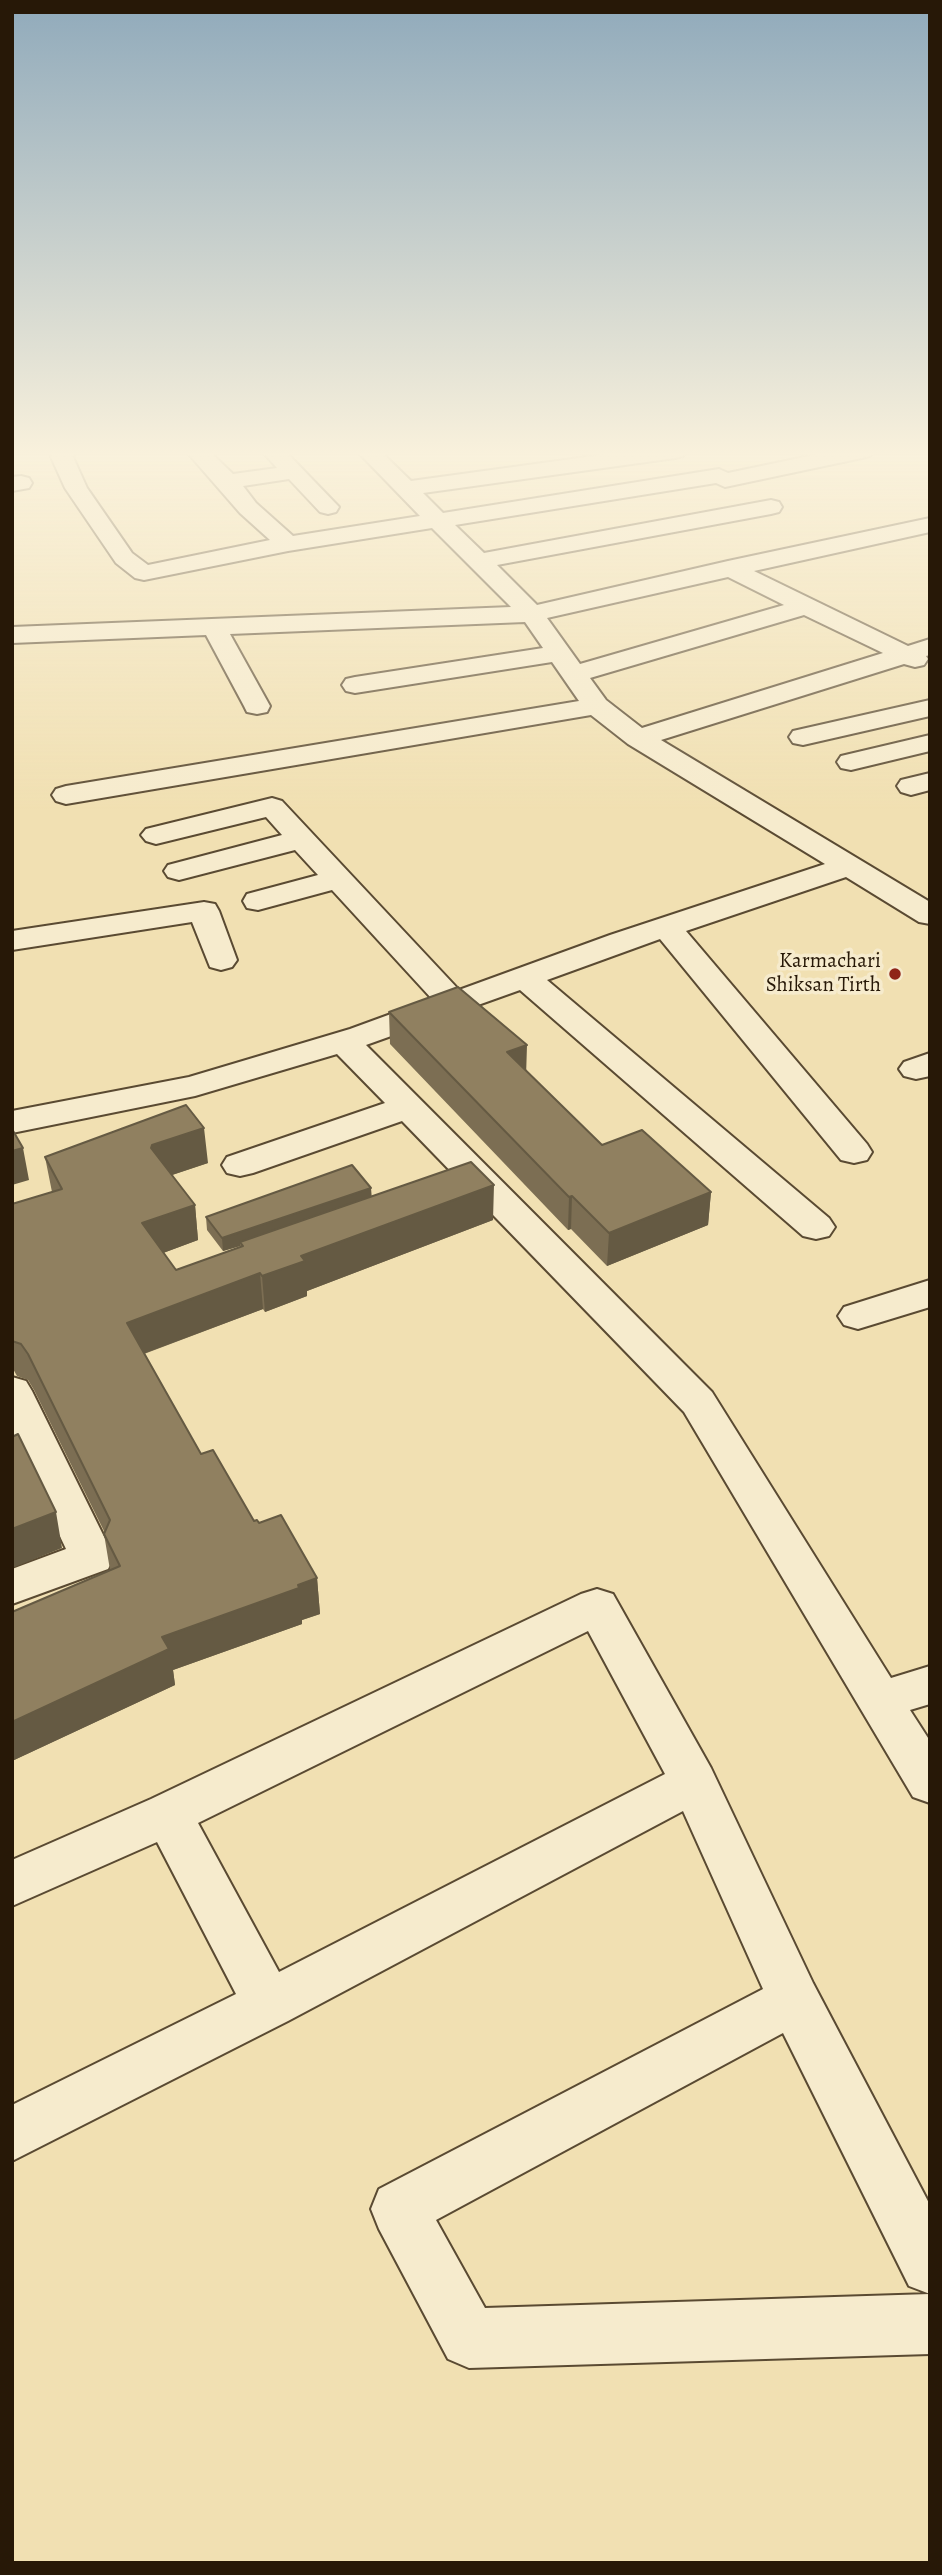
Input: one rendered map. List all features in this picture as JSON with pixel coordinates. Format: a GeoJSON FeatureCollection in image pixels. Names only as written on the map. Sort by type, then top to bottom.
{"type":"FeatureCollection","features":[{"type":"Feature","properties":{"kind":"street"},"geometry":{"type":"LineString","coordinates":[[491,571],[532,614],[596,706],[638,738],[930,915]]}},
{"type":"Feature","properties":{"kind":"street"},"geometry":{"type":"LineString","coordinates":[[12,635],[532,614],[715,571]]}},
{"type":"Feature","properties":{"kind":"street"},"geometry":{"type":"LineString","coordinates":[[734,571],[930,667]]}},
{"type":"Feature","properties":{"kind":"street"},"geometry":{"type":"LineString","coordinates":[[355,685],[567,664],[806,607]]}},
{"type":"Feature","properties":{"kind":"street"},"geometry":{"type":"LineString","coordinates":[[214,627],[257,706]]}},
{"type":"Feature","properties":{"kind":"street"},"geometry":{"type":"LineString","coordinates":[[638,738],[930,647]]}},
{"type":"Feature","properties":{"kind":"street"},"geometry":{"type":"LineString","coordinates":[[66,795],[596,706]]}},
{"type":"Feature","properties":{"kind":"street"},"geometry":{"type":"LineString","coordinates":[[803,737],[930,708]]}},
{"type":"Feature","properties":{"kind":"street"},"geometry":{"type":"LineString","coordinates":[[851,762],[930,743]]}},
{"type":"Feature","properties":{"kind":"street"},"geometry":{"type":"LineString","coordinates":[[156,835],[272,807],[453,1002]]}},
{"type":"Feature","properties":{"kind":"street"},"geometry":{"type":"LineString","coordinates":[[179,871],[301,839]]}},
{"type":"Feature","properties":{"kind":"street"},"geometry":{"type":"LineString","coordinates":[[12,1122],[195,1086],[343,1041],[849,866]]}},
{"type":"Feature","properties":{"kind":"street"},"geometry":{"type":"LineString","coordinates":[[258,901],[338,879]]}},
{"type":"Feature","properties":{"kind":"street"},"geometry":{"type":"LineString","coordinates":[[12,940],[204,911],[221,960]]}},
{"type":"Feature","properties":{"kind":"street"},"geometry":{"type":"LineString","coordinates":[[667,928],[854,1152]]}},
{"type":"Feature","properties":{"kind":"street"},"geometry":{"type":"LineString","coordinates":[[524,977],[816,1227]]}},
{"type":"Feature","properties":{"kind":"street"},"geometry":{"type":"LineString","coordinates":[[343,1041],[698,1402],[930,1783]]}},
{"type":"Feature","properties":{"kind":"street"},"geometry":{"type":"LineString","coordinates":[[240,1165],[408,1107]]}},
{"type":"Feature","properties":{"kind":"street"},"geometry":{"type":"LineString","coordinates":[[438,1194],[479,1180]]}},
{"type":"Feature","properties":{"kind":"street"},"geometry":{"type":"LineString","coordinates":[[858,1316],[924,1304]]}},
{"type":"Feature","properties":{"kind":"street"},"geometry":{"type":"LineString","coordinates":[[12,1391],[92,1557],[12,1587]]}},
{"type":"Feature","properties":{"kind":"street"},"geometry":{"type":"LineString","coordinates":[[12,1439],[20,1452],[12,1466]]}},
{"type":"Feature","properties":{"kind":"street"},"geometry":{"type":"LineString","coordinates":[[12,1884],[167,1814],[597,1606],[694,1782],[794,2000],[930,2265]]}},
{"type":"Feature","properties":{"kind":"street"},"geometry":{"type":"LineString","coordinates":[[880,1700],[930,1685]]}},
{"type":"Feature","properties":{"kind":"street"},"geometry":{"type":"LineString","coordinates":[[12,2134],[269,2004],[694,1782]]}},
{"type":"Feature","properties":{"kind":"street"},"geometry":{"type":"LineString","coordinates":[[167,1814],[269,2004]]}},
{"type":"Feature","properties":{"kind":"street"},"geometry":{"type":"LineString","coordinates":[[794,2000],[399,2209],[469,2339],[930,2324]]}},
{"type":"Feature","properties":{"kind":"building"},"geometry":{"type":"Polygon","coordinates":[[[458,987],[527,1045],[507,1052],[602,1145],[642,1130],[711,1192],[609,1233],[572,1196],[569,1197],[389,1012],[458,987]]]}},
{"type":"Feature","properties":{"kind":"building"},"geometry":{"type":"Polygon","coordinates":[[[186,1105],[204,1128],[152,1145],[151,1148],[195,1205],[142,1223],[176,1270],[243,1246],[240,1242],[471,1162],[494,1185],[301,1256],[305,1261],[262,1276],[260,1273],[127,1323],[201,1454],[213,1450],[254,1521],[259,1523],[281,1515],[317,1578],[298,1585],[299,1588],[162,1637],[169,1649],[12,1722],[12,1612],[120,1566],[104,1534],[110,1520],[28,1354],[21,1344],[12,1341],[12,1204],[62,1189],[45,1157],[186,1105]]]}},
{"type":"Feature","properties":{"kind":"building"},"geometry":{"type":"Polygon","coordinates":[[[12,1129],[23,1148],[12,1151],[12,1129]]]}},
{"type":"Feature","properties":{"kind":"building"},"geometry":{"type":"Polygon","coordinates":[[[352,1165],[371,1188],[222,1238],[206,1217],[352,1165]]]}},
{"type":"Feature","properties":{"kind":"building"},"geometry":{"type":"Polygon","coordinates":[[[18,1434],[56,1512],[12,1529],[12,1437],[18,1434]]]}},
{"type":"Feature","properties":{"kind":"place","name":"Karmachari Shiksan Tirth"},"geometry":{"type":"Point","coordinates":[895,974]}}]}
